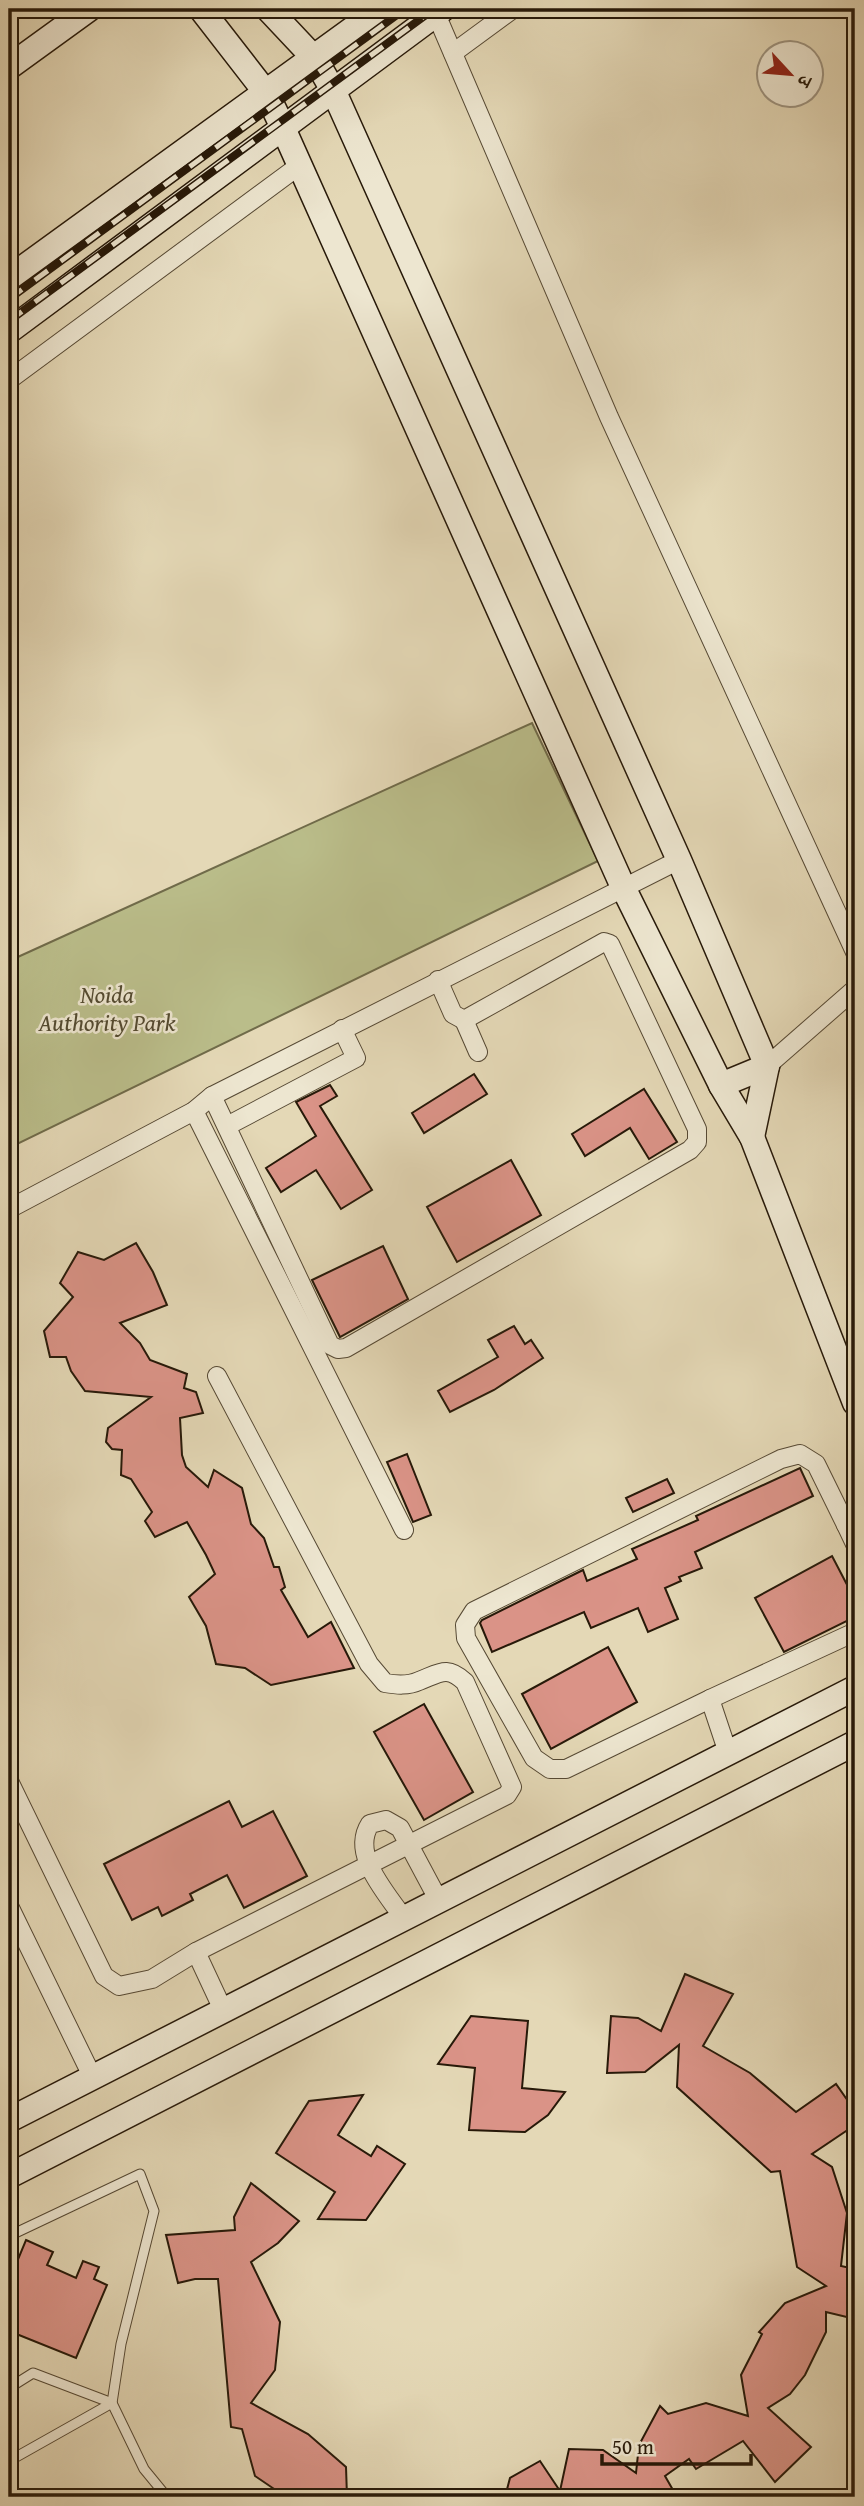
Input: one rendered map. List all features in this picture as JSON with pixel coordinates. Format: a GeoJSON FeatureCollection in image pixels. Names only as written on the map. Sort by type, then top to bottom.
{"type":"FeatureCollection","features":[{"type":"Feature","properties":{"kind":"street"},"geometry":{"type":"LineString","coordinates":[[9,67],[89,9]]}},
{"type":"Feature","properties":{"kind":"street"},"geometry":{"type":"LineString","coordinates":[[201,9],[267,94],[300,164],[623,887],[721,1086],[752,1137],[855,1402]]}},
{"type":"Feature","properties":{"kind":"street"},"geometry":{"type":"LineString","coordinates":[[268,9],[315,59],[334,92],[679,860],[767,1066],[752,1137]]}},
{"type":"Feature","properties":{"kind":"street"},"geometry":{"type":"LineString","coordinates":[[9,278],[267,94],[380,9]]}},
{"type":"Feature","properties":{"kind":"street"},"geometry":{"type":"LineString","coordinates":[[453,53],[513,9]]}},
{"type":"Feature","properties":{"kind":"street"},"geometry":{"type":"LineString","coordinates":[[9,331],[334,92],[437,10],[609,417],[855,952]]}},
{"type":"Feature","properties":{"kind":"street"},"geometry":{"type":"LineString","coordinates":[[9,380],[300,164]]}},
{"type":"Feature","properties":{"kind":"street"},"geometry":{"type":"LineString","coordinates":[[9,1209],[194,1111],[212,1096],[679,860]]}},
{"type":"Feature","properties":{"kind":"street"},"geometry":{"type":"LineString","coordinates":[[212,1096],[330,1345],[338,1349],[346,1348],[690,1150],[696,1142],[697,1129],[610,944],[604,942],[464,1020]]}},
{"type":"Feature","properties":{"kind":"street"},"geometry":{"type":"LineString","coordinates":[[438,980],[453,1014],[464,1020],[478,1052]]}},
{"type":"Feature","properties":{"kind":"street"},"geometry":{"type":"LineString","coordinates":[[721,1086],[767,1066],[855,989]]}},
{"type":"Feature","properties":{"kind":"street"},"geometry":{"type":"LineString","coordinates":[[227,1126],[356,1058],[342,1029]]}},
{"type":"Feature","properties":{"kind":"street"},"geometry":{"type":"LineString","coordinates":[[194,1111],[404,1530]]}},
{"type":"Feature","properties":{"kind":"street"},"geometry":{"type":"LineString","coordinates":[[9,1782],[104,1976],[119,1986],[130,1986],[152,1979],[196,1952],[507,1795],[512,1787],[465,1682],[454,1671],[439,1670],[419,1682],[401,1686],[385,1684],[369,1664],[217,1376]]}},
{"type":"Feature","properties":{"kind":"street"},"geometry":{"type":"LineString","coordinates":[[855,1544],[850,1522],[816,1464],[800,1454],[781,1459],[474,1611],[466,1625],[466,1638],[534,1758],[550,1769],[566,1769],[855,1632]]}},
{"type":"Feature","properties":{"kind":"street"},"geometry":{"type":"LineString","coordinates":[[9,2120],[855,1688]]}},
{"type":"Feature","properties":{"kind":"street"},"geometry":{"type":"LineString","coordinates":[[710,1699],[728,1753]]}},
{"type":"Feature","properties":{"kind":"street"},"geometry":{"type":"LineString","coordinates":[[9,2176],[855,1743]]}},
{"type":"Feature","properties":{"kind":"street"},"geometry":{"type":"LineString","coordinates":[[404,1919],[369,1865],[362,1836],[370,1824],[386,1820],[400,1828],[439,1901]]}},
{"type":"Feature","properties":{"kind":"street"},"geometry":{"type":"LineString","coordinates":[[9,1906],[92,2076]]}},
{"type":"Feature","properties":{"kind":"street"},"geometry":{"type":"LineString","coordinates":[[196,1952],[224,2012]]}},
{"type":"Feature","properties":{"kind":"lane"},"geometry":{"type":"LineString","coordinates":[[9,2236],[140,2174],[153,2211],[121,2344],[112,2403],[144,2469],[167,2497]]}},
{"type":"Feature","properties":{"kind":"lane"},"geometry":{"type":"LineString","coordinates":[[9,2388],[33,2373],[112,2403]]}},
{"type":"Feature","properties":{"kind":"lane"},"geometry":{"type":"LineString","coordinates":[[9,2460],[112,2403]]}},
{"type":"Feature","properties":{"kind":"green space","name":"Noida Authority Park"},"geometry":{"type":"Polygon","coordinates":[[[532,723],[598,861],[9,1148],[9,961],[532,723]]]}},
{"type":"Feature","properties":{"kind":"building"},"geometry":{"type":"Polygon","coordinates":[[[474,1074],[487,1094],[424,1133],[412,1113],[474,1074]]]}},
{"type":"Feature","properties":{"kind":"building"},"geometry":{"type":"Polygon","coordinates":[[[330,1085],[337,1096],[320,1106],[372,1190],[341,1209],[316,1170],[281,1192],[266,1168],[316,1136],[296,1102],[330,1085]]]}},
{"type":"Feature","properties":{"kind":"building"},"geometry":{"type":"Polygon","coordinates":[[[644,1089],[677,1142],[649,1159],[630,1128],[585,1156],[572,1134],[644,1089]]]}},
{"type":"Feature","properties":{"kind":"building"},"geometry":{"type":"Polygon","coordinates":[[[511,1160],[541,1215],[457,1262],[427,1207],[511,1160]]]}},
{"type":"Feature","properties":{"kind":"building"},"geometry":{"type":"Polygon","coordinates":[[[136,1243],[153,1272],[167,1305],[120,1323],[140,1343],[150,1360],[187,1374],[184,1388],[196,1392],[203,1413],[180,1418],[182,1455],[186,1467],[208,1487],[214,1470],[242,1488],[251,1524],[264,1538],[274,1567],[279,1567],[285,1587],[281,1590],[308,1637],[331,1622],[354,1668],[271,1685],[245,1668],[216,1664],[206,1626],[189,1597],[215,1574],[206,1555],[187,1522],[155,1537],[145,1521],[152,1512],[131,1479],[121,1475],[122,1450],[112,1449],[106,1442],[108,1428],[151,1397],[85,1391],[71,1371],[66,1357],[50,1357],[44,1331],[73,1297],[60,1283],[78,1252],[104,1260],[136,1243]]]}},
{"type":"Feature","properties":{"kind":"building"},"geometry":{"type":"Polygon","coordinates":[[[383,1246],[408,1299],[340,1337],[312,1280],[383,1246]]]}},
{"type":"Feature","properties":{"kind":"building"},"geometry":{"type":"Polygon","coordinates":[[[514,1326],[525,1344],[531,1340],[543,1358],[494,1390],[450,1412],[438,1391],[498,1357],[488,1340],[514,1326]]]}},
{"type":"Feature","properties":{"kind":"building"},"geometry":{"type":"Polygon","coordinates":[[[407,1454],[431,1515],[413,1522],[387,1462],[407,1454]]]}},
{"type":"Feature","properties":{"kind":"building"},"geometry":{"type":"Polygon","coordinates":[[[800,1468],[813,1496],[695,1552],[702,1568],[679,1577],[681,1581],[665,1588],[678,1619],[648,1632],[638,1608],[591,1628],[584,1612],[492,1652],[480,1623],[482,1620],[583,1570],[587,1581],[637,1559],[632,1549],[698,1520],[696,1516],[800,1468]]]}},
{"type":"Feature","properties":{"kind":"building"},"geometry":{"type":"Polygon","coordinates":[[[667,1479],[674,1493],[633,1512],[626,1498],[667,1479]]]}},
{"type":"Feature","properties":{"kind":"building"},"geometry":{"type":"Polygon","coordinates":[[[832,1556],[855,1600],[855,1617],[784,1652],[755,1598],[832,1556]]]}},
{"type":"Feature","properties":{"kind":"building"},"geometry":{"type":"Polygon","coordinates":[[[608,1647],[637,1702],[551,1749],[522,1694],[608,1647]]]}},
{"type":"Feature","properties":{"kind":"building"},"geometry":{"type":"Polygon","coordinates":[[[424,1704],[473,1792],[424,1820],[374,1732],[424,1704]]]}},
{"type":"Feature","properties":{"kind":"building"},"geometry":{"type":"Polygon","coordinates":[[[229,1801],[242,1827],[273,1811],[307,1876],[244,1908],[227,1875],[190,1894],[193,1900],[162,1916],[158,1907],[132,1920],[104,1864],[229,1801]]]}},
{"type":"Feature","properties":{"kind":"building"},"geometry":{"type":"Polygon","coordinates":[[[685,1974],[733,1994],[703,2046],[750,2073],[796,2112],[836,2084],[855,2111],[855,2125],[812,2154],[832,2167],[847,2213],[841,2266],[855,2269],[855,2319],[826,2312],[826,2332],[805,2375],[790,2394],[768,2408],[811,2447],[775,2482],[743,2441],[696,2469],[689,2459],[665,2476],[677,2497],[505,2497],[510,2478],[540,2461],[560,2491],[569,2449],[603,2450],[636,2473],[639,2445],[660,2406],[668,2414],[706,2403],[748,2416],[741,2375],[762,2334],[759,2332],[785,2303],[826,2286],[797,2267],[780,2171],[771,2172],[677,2087],[679,2045],[645,2072],[607,2073],[611,2016],[638,2018],[661,2031],[685,1974]]]}},
{"type":"Feature","properties":{"kind":"building"},"geometry":{"type":"Polygon","coordinates":[[[471,2016],[528,2021],[522,2088],[565,2092],[548,2115],[525,2132],[469,2130],[475,2068],[438,2064],[471,2016]]]}},
{"type":"Feature","properties":{"kind":"building"},"geometry":{"type":"Polygon","coordinates":[[[363,2095],[338,2135],[371,2156],[377,2146],[405,2164],[366,2220],[318,2219],[335,2192],[276,2153],[309,2101],[363,2095]]]}},
{"type":"Feature","properties":{"kind":"building"},"geometry":{"type":"Polygon","coordinates":[[[251,2183],[299,2221],[278,2243],[251,2262],[280,2322],[275,2370],[251,2403],[308,2434],[346,2467],[347,2497],[286,2497],[255,2476],[242,2429],[231,2427],[218,2279],[195,2279],[178,2283],[166,2235],[235,2230],[234,2217],[251,2183]]]}},
{"type":"Feature","properties":{"kind":"building"},"geometry":{"type":"Polygon","coordinates":[[[26,2240],[53,2252],[47,2265],[76,2278],[83,2261],[99,2267],[94,2279],[107,2285],[76,2358],[9,2331],[9,2306],[16,2289],[9,2287],[9,2281],[26,2240]]]}},
{"type":"Feature","properties":{"kind":"railway"},"geometry":{"type":"LineString","coordinates":[[9,299],[405,9]]}},
{"type":"Feature","properties":{"kind":"railway"},"geometry":{"type":"LineString","coordinates":[[9,321],[434,9]]}}]}
